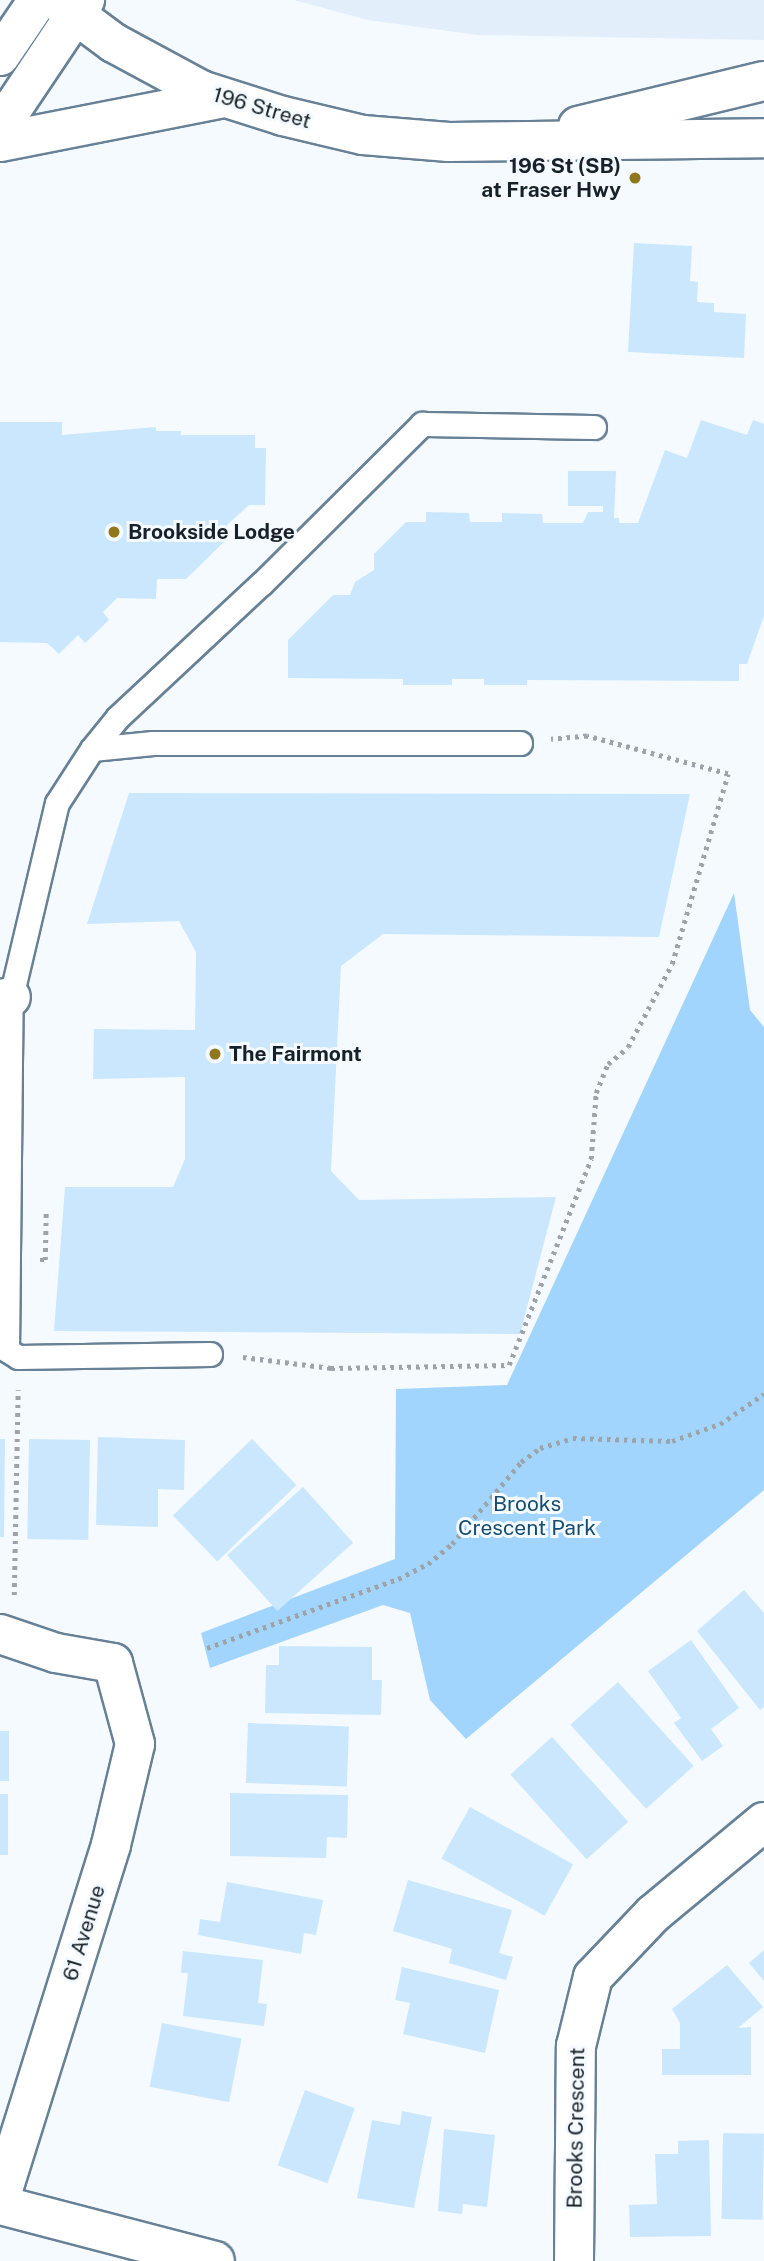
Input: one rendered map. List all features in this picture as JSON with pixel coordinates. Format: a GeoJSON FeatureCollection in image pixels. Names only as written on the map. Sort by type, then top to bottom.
{"type":"FeatureCollection","features":[{"type":"Feature","properties":{"kind":"main road"},"geometry":{"type":"LineString","coordinates":[[0,56],[38,0]]}},
{"type":"Feature","properties":{"kind":"main road"},"geometry":{"type":"LineString","coordinates":[[0,127],[72,5]]}},
{"type":"Feature","properties":{"kind":"main road","name":"196 Street"},"geometry":{"type":"LineString","coordinates":[[72,5],[151,65],[220,99],[363,135],[494,141],[764,138]]}},
{"type":"Feature","properties":{"kind":"main road","name":"196 Street"},"geometry":{"type":"LineString","coordinates":[[494,141],[764,82]]}},
{"type":"Feature","properties":{"kind":"main road"},"geometry":{"type":"LineString","coordinates":[[0,142],[220,99]]}},
{"type":"Feature","properties":{"kind":"main road","name":"61 Avenue"},"geometry":{"type":"LineString","coordinates":[[0,2199],[111,1845],[135,1744],[113,1663],[56,1653],[7,1622]]}},
{"type":"Feature","properties":{"kind":"main road","name":"Brooks Crescent"},"geometry":{"type":"LineString","coordinates":[[574,2261],[576,2046],[593,1977],[653,1914],[764,1822]]}},
{"type":"Feature","properties":{"kind":"main road"},"geometry":{"type":"LineString","coordinates":[[0,2205],[215,2261]]}},
{"type":"Feature","properties":{"kind":"lane"},"geometry":{"type":"LineString","coordinates":[[210,1354],[18,1357],[7,1350],[6,998],[57,803],[92,749],[117,718],[262,583],[422,424],[594,427]]}},
{"type":"Feature","properties":{"kind":"lane"},"geometry":{"type":"LineString","coordinates":[[92,749],[153,743],[520,743]]}},
{"type":"Feature","properties":{"kind":"path"},"geometry":{"type":"LineString","coordinates":[[210,1354],[331,1368],[509,1366],[591,1159],[596,1093],[608,1063],[628,1047],[672,964],[728,774],[587,736],[520,743]]}},
{"type":"Feature","properties":{"kind":"path"},"geometry":{"type":"LineString","coordinates":[[7,1622],[18,1357]]}},
{"type":"Feature","properties":{"kind":"path"},"geometry":{"type":"LineString","coordinates":[[207,1648],[398,1580],[428,1564],[452,1544],[521,1462],[540,1448],[573,1438],[672,1441],[720,1424],[764,1394]]}},
{"type":"Feature","properties":{"kind":"shaded area"},"geometry":{"type":"Polygon","coordinates":[[[294,0],[764,0],[764,40],[477,35],[368,20],[294,0]]]}},
{"type":"Feature","properties":{"kind":"green space","name":"Brooks Crescent Park"},"geometry":{"type":"Polygon","coordinates":[[[734,893],[750,1010],[764,1027],[764,1490],[466,1739],[430,1700],[410,1613],[383,1605],[210,1668],[201,1633],[395,1559],[396,1389],[507,1385],[734,893]]]}},
{"type":"Feature","properties":{"kind":"building"},"geometry":{"type":"Polygon","coordinates":[[[634,243],[692,246],[690,281],[698,282],[697,302],[714,303],[714,312],[746,314],[744,358],[628,352],[634,243]]]}},
{"type":"Feature","properties":{"kind":"building"},"geometry":{"type":"Polygon","coordinates":[[[701,420],[747,435],[753,420],[764,424],[764,616],[747,664],[739,664],[739,681],[527,680],[527,685],[484,685],[484,679],[452,679],[452,685],[403,685],[403,679],[288,678],[288,640],[333,595],[350,595],[355,582],[374,570],[374,554],[406,522],[426,522],[426,512],[469,513],[470,522],[502,522],[502,513],[542,514],[543,523],[583,523],[588,512],[603,512],[603,506],[568,506],[568,471],[616,471],[614,518],[619,518],[619,523],[638,523],[665,450],[687,458],[701,420]]]}},
{"type":"Feature","properties":{"kind":"building","name":"Brookside Lodge"},"geometry":{"type":"Polygon","coordinates":[[[0,422],[62,422],[62,435],[156,427],[156,431],[181,431],[181,435],[255,435],[255,448],[266,448],[265,505],[249,505],[227,525],[227,539],[186,579],[157,579],[156,599],[117,598],[103,612],[109,620],[85,643],[78,635],[59,654],[47,643],[0,642],[0,422]]]}},
{"type":"Feature","properties":{"kind":"building","name":"The Fairmont"},"geometry":{"type":"Polygon","coordinates":[[[129,793],[690,794],[659,937],[383,934],[341,966],[331,1171],[359,1200],[556,1197],[520,1334],[54,1331],[65,1187],[173,1187],[185,1159],[185,1077],[93,1079],[94,1029],[195,1030],[196,952],[179,921],[87,924],[129,793]]]}},
{"type":"Feature","properties":{"kind":"building"},"geometry":{"type":"Polygon","coordinates":[[[98,1437],[185,1440],[184,1490],[158,1489],[158,1527],[96,1525],[98,1437]]]}},
{"type":"Feature","properties":{"kind":"building"},"geometry":{"type":"Polygon","coordinates":[[[0,1439],[5,1439],[4,1537],[0,1537],[0,1439]]]}},
{"type":"Feature","properties":{"kind":"building"},"geometry":{"type":"Polygon","coordinates":[[[29,1439],[90,1440],[88,1540],[27,1539],[29,1439]]]}},
{"type":"Feature","properties":{"kind":"building"},"geometry":{"type":"Polygon","coordinates":[[[252,1439],[296,1485],[217,1561],[173,1515],[252,1439]]]}},
{"type":"Feature","properties":{"kind":"building"},"geometry":{"type":"Polygon","coordinates":[[[303,1487],[353,1543],[277,1611],[227,1555],[303,1487]]]}},
{"type":"Feature","properties":{"kind":"building"},"geometry":{"type":"Polygon","coordinates":[[[744,1590],[764,1613],[764,1707],[760,1710],[697,1631],[744,1590]]]}},
{"type":"Feature","properties":{"kind":"building"},"geometry":{"type":"Polygon","coordinates":[[[691,1640],[739,1708],[711,1729],[723,1746],[702,1761],[674,1723],[681,1718],[648,1671],[691,1640]]]}},
{"type":"Feature","properties":{"kind":"building"},"geometry":{"type":"Polygon","coordinates":[[[279,1646],[372,1647],[372,1680],[382,1680],[381,1715],[265,1713],[266,1665],[279,1665],[279,1646]]]}},
{"type":"Feature","properties":{"kind":"building"},"geometry":{"type":"Polygon","coordinates":[[[618,1682],[694,1766],[646,1809],[570,1725],[618,1682]]]}},
{"type":"Feature","properties":{"kind":"building"},"geometry":{"type":"Polygon","coordinates":[[[248,1723],[349,1727],[347,1786],[246,1783],[248,1723]]]}},
{"type":"Feature","properties":{"kind":"building"},"geometry":{"type":"Polygon","coordinates":[[[0,1731],[9,1731],[9,1781],[0,1781],[0,1731]]]}},
{"type":"Feature","properties":{"kind":"building"},"geometry":{"type":"Polygon","coordinates":[[[552,1737],[628,1822],[587,1859],[510,1774],[552,1737]]]}},
{"type":"Feature","properties":{"kind":"building"},"geometry":{"type":"Polygon","coordinates":[[[230,1793],[348,1795],[347,1838],[327,1837],[326,1858],[230,1856],[230,1793]]]}},
{"type":"Feature","properties":{"kind":"building"},"geometry":{"type":"Polygon","coordinates":[[[0,1794],[8,1794],[8,1855],[0,1855],[0,1794]]]}},
{"type":"Feature","properties":{"kind":"building"},"geometry":{"type":"Polygon","coordinates":[[[470,1807],[573,1864],[545,1916],[441,1859],[470,1807]]]}},
{"type":"Feature","properties":{"kind":"building"},"geometry":{"type":"Polygon","coordinates":[[[408,1880],[512,1910],[499,1953],[513,1957],[506,1980],[449,1963],[452,1949],[393,1931],[408,1880]]]}},
{"type":"Feature","properties":{"kind":"building"},"geometry":{"type":"Polygon","coordinates":[[[227,1882],[323,1900],[316,1935],[304,1933],[301,1954],[198,1935],[200,1919],[220,1922],[227,1882]]]}},
{"type":"Feature","properties":{"kind":"building"},"geometry":{"type":"Polygon","coordinates":[[[764,1950],[764,1981],[749,1963],[764,1950]]]}},
{"type":"Feature","properties":{"kind":"building"},"geometry":{"type":"Polygon","coordinates":[[[183,1951],[263,1960],[258,2003],[267,2004],[264,2026],[183,2016],[188,1973],[181,1973],[183,1951]]]}},
{"type":"Feature","properties":{"kind":"building"},"geometry":{"type":"Polygon","coordinates":[[[727,1965],[763,2007],[738,2028],[751,2027],[751,2075],[662,2075],[662,2049],[680,2049],[680,2023],[672,2009],[727,1965]]]}},
{"type":"Feature","properties":{"kind":"building"},"geometry":{"type":"Polygon","coordinates":[[[402,1967],[499,1990],[485,2053],[403,2034],[410,2003],[395,2000],[402,1967]]]}},
{"type":"Feature","properties":{"kind":"building"},"geometry":{"type":"Polygon","coordinates":[[[162,2023],[242,2038],[229,2102],[150,2087],[162,2023]]]}},
{"type":"Feature","properties":{"kind":"building"},"geometry":{"type":"Polygon","coordinates":[[[305,2090],[355,2108],[327,2183],[278,2165],[305,2090]]]}},
{"type":"Feature","properties":{"kind":"building"},"geometry":{"type":"Polygon","coordinates":[[[402,2111],[432,2117],[414,2208],[357,2198],[372,2120],[400,2125],[402,2111]]]}},
{"type":"Feature","properties":{"kind":"building"},"geometry":{"type":"Polygon","coordinates":[[[444,2129],[495,2135],[487,2207],[463,2204],[462,2214],[438,2211],[444,2129]]]}},
{"type":"Feature","properties":{"kind":"building"},"geometry":{"type":"Polygon","coordinates":[[[723,2133],[764,2134],[762,2220],[721,2219],[723,2133]]]}},
{"type":"Feature","properties":{"kind":"building"},"geometry":{"type":"Polygon","coordinates":[[[709,2140],[711,2236],[630,2237],[629,2205],[657,2204],[655,2154],[678,2154],[678,2141],[709,2140]]]}},
{"type":"Feature","properties":{"kind":"place","name":"196 St (SB) at Fraser Hwy"},"geometry":{"type":"Point","coordinates":[635,178]}},
{"type":"Feature","properties":{"kind":"place","name":"Brookside Lodge"},"geometry":{"type":"Point","coordinates":[114,532]}},
{"type":"Feature","properties":{"kind":"place","name":"The Fairmont"},"geometry":{"type":"Point","coordinates":[215,1054]}}]}
